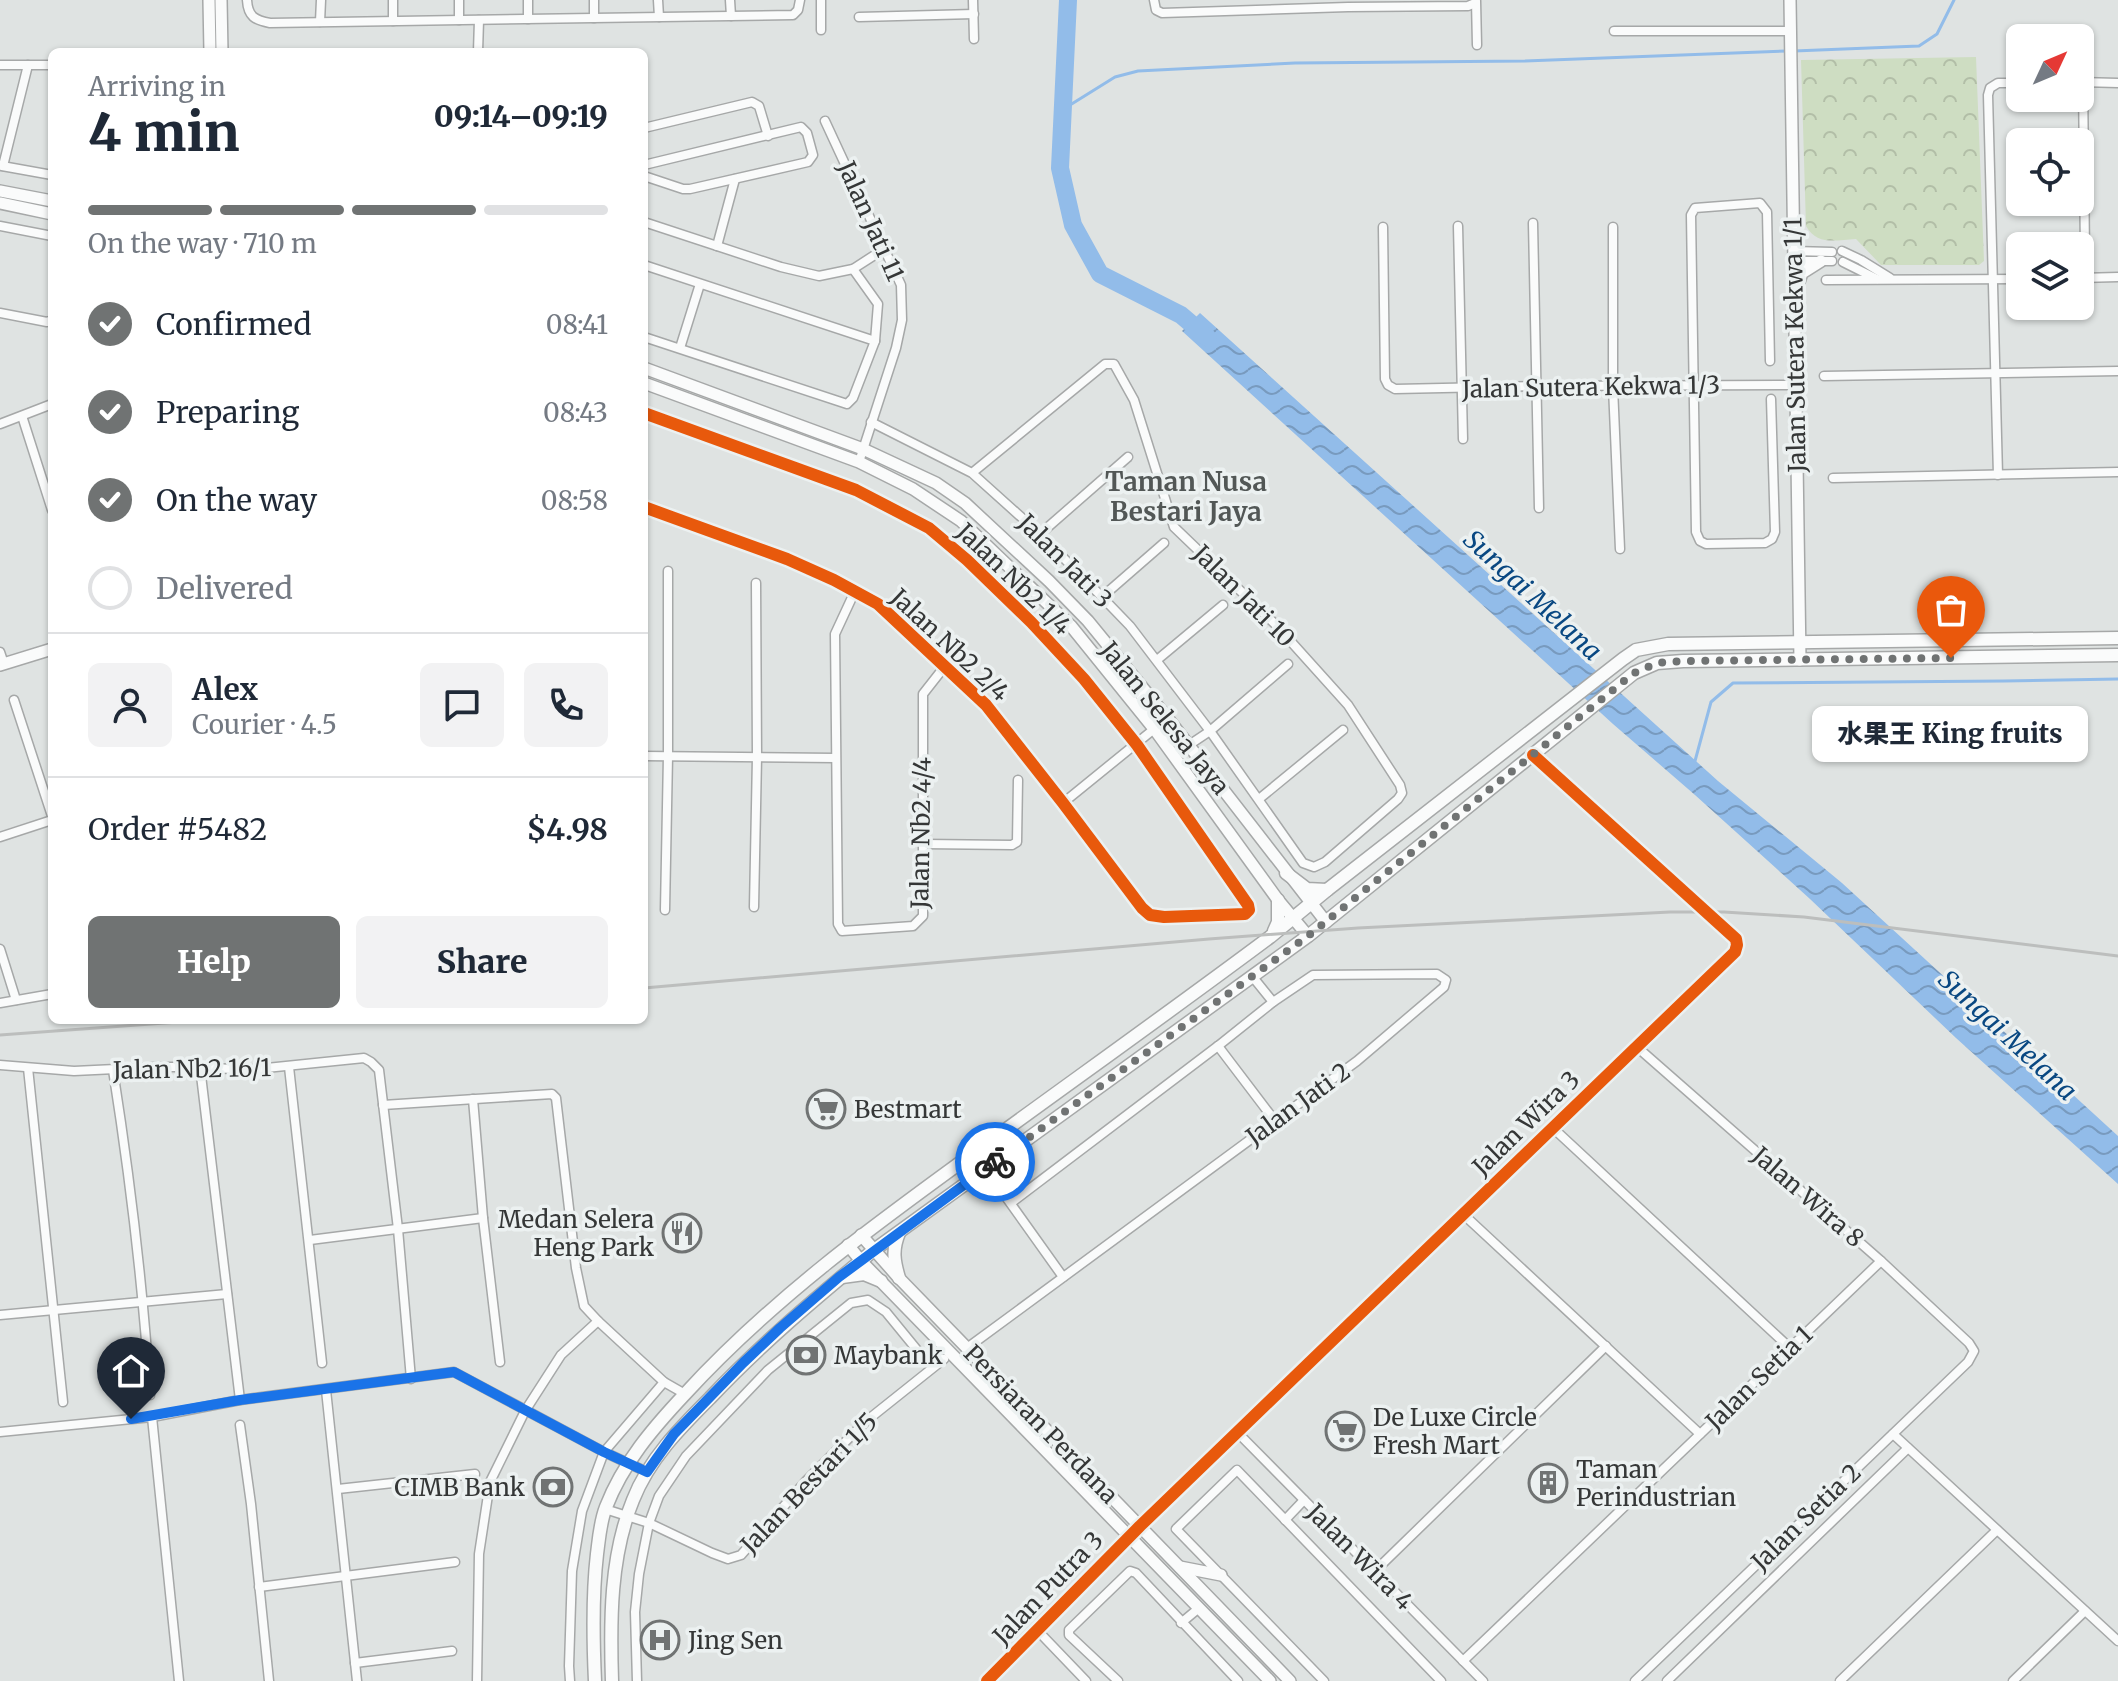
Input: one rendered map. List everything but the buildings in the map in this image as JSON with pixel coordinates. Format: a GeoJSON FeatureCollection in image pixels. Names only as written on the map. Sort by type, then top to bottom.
{"type":"FeatureCollection","features":[{"type":"Feature","properties":{"kind":"main road"},"geometry":{"type":"LineString","coordinates":[[209,0],[210,48]]}},
{"type":"Feature","properties":{"kind":"main road"},"geometry":{"type":"LineString","coordinates":[[221,0],[222,48]]}},
{"type":"Feature","properties":{"kind":"main road","name":"Jalan Sutera Kekwa 1/1"},"geometry":{"type":"LineString","coordinates":[[1790,0],[1800,660]]}},
{"type":"Feature","properties":{"kind":"main road"},"geometry":{"type":"LineString","coordinates":[[0,191],[48,200]]}},
{"type":"Feature","properties":{"kind":"main road"},"geometry":{"type":"LineString","coordinates":[[0,203],[48,213]]}},
{"type":"Feature","properties":{"kind":"main road"},"geometry":{"type":"LineString","coordinates":[[1795,296],[1802,273],[1828,258]]}},
{"type":"Feature","properties":{"kind":"main road","name":"Jalan Selesa Jaya"},"geometry":{"type":"LineString","coordinates":[[648,369],[863,449],[936,483],[965,503],[1088,621],[1326,922]]}},
{"type":"Feature","properties":{"kind":"main road","name":"Jalan Selesa Jaya"},"geometry":{"type":"LineString","coordinates":[[648,384],[859,462],[913,489],[961,521],[1071,626],[1155,730],[1278,900],[1308,936]]}},
{"type":"Feature","properties":{"kind":"main road"},"geometry":{"type":"LineString","coordinates":[[595,1681],[593,1591],[605,1509],[628,1464],[658,1423],[727,1349],[861,1235],[1270,937],[1636,650],[1668,644],[2118,638]]}},
{"type":"Feature","properties":{"kind":"main road"},"geometry":{"type":"LineString","coordinates":[[1,660],[48,650]]}},
{"type":"Feature","properties":{"kind":"main road"},"geometry":{"type":"LineString","coordinates":[[612,1681],[612,1597],[627,1514],[647,1472],[674,1434],[743,1363],[839,1277],[1308,936],[1634,673],[1657,663],[1683,661],[2118,655]]}},
{"type":"Feature","properties":{"kind":"main road"},"geometry":{"type":"LineString","coordinates":[[1286,873],[1307,889],[1327,890]]}},
{"type":"Feature","properties":{"kind":"main road"},"geometry":{"type":"LineString","coordinates":[[1270,937],[1278,922],[1278,900]]}},
{"type":"Feature","properties":{"kind":"main road"},"geometry":{"type":"LineString","coordinates":[[899,1278],[894,1245],[901,1231]]}},
{"type":"Feature","properties":{"kind":"main road","name":"Persiaran Perdana"},"geometry":{"type":"LineString","coordinates":[[861,1235],[899,1278],[1290,1681]]}},
{"type":"Feature","properties":{"kind":"main road","name":"Persiaran Perdana"},"geometry":{"type":"LineString","coordinates":[[848,1245],[947,1356],[1270,1681]]}},
{"type":"Feature","properties":{"kind":"main road"},"geometry":{"type":"LineString","coordinates":[[839,1277],[864,1274],[881,1281]]}},
{"type":"Feature","properties":{"kind":"main road"},"geometry":{"type":"LineString","coordinates":[[1180,1567],[1221,1575]]}},
{"type":"Feature","properties":{"kind":"street"},"geometry":{"type":"LineString","coordinates":[[320,22],[321,0]]}},
{"type":"Feature","properties":{"kind":"street"},"geometry":{"type":"LineString","coordinates":[[393,0],[393,21]]}},
{"type":"Feature","properties":{"kind":"street"},"geometry":{"type":"LineString","coordinates":[[459,0],[459,20]]}},
{"type":"Feature","properties":{"kind":"street"},"geometry":{"type":"LineString","coordinates":[[528,0],[528,19]]}},
{"type":"Feature","properties":{"kind":"street"},"geometry":{"type":"LineString","coordinates":[[594,0],[594,18]]}},
{"type":"Feature","properties":{"kind":"street"},"geometry":{"type":"LineString","coordinates":[[658,0],[659,17]]}},
{"type":"Feature","properties":{"kind":"street"},"geometry":{"type":"LineString","coordinates":[[730,0],[731,16]]}},
{"type":"Feature","properties":{"kind":"street"},"geometry":{"type":"LineString","coordinates":[[247,1],[248,12],[253,18],[270,23],[793,15],[798,10],[800,0]]}},
{"type":"Feature","properties":{"kind":"street"},"geometry":{"type":"LineString","coordinates":[[821,0],[821,30]]}},
{"type":"Feature","properties":{"kind":"street"},"geometry":{"type":"LineString","coordinates":[[973,0],[974,39]]}},
{"type":"Feature","properties":{"kind":"street"},"geometry":{"type":"LineString","coordinates":[[1154,0],[1156,10],[1162,13],[1217,5],[1412,3],[1468,6],[1476,2],[1477,45]]}},
{"type":"Feature","properties":{"kind":"street"},"geometry":{"type":"LineString","coordinates":[[859,17],[974,14]]}},
{"type":"Feature","properties":{"kind":"street"},"geometry":{"type":"LineString","coordinates":[[478,48],[479,20]]}},
{"type":"Feature","properties":{"kind":"street"},"geometry":{"type":"LineString","coordinates":[[1614,31],[1791,31]]}},
{"type":"Feature","properties":{"kind":"street"},"geometry":{"type":"LineString","coordinates":[[0,65],[48,65]]}},
{"type":"Feature","properties":{"kind":"street"},"geometry":{"type":"LineString","coordinates":[[28,65],[2,166],[48,174]]}},
{"type":"Feature","properties":{"kind":"street"},"geometry":{"type":"LineString","coordinates":[[2094,82],[2118,83]]}},
{"type":"Feature","properties":{"kind":"street"},"geometry":{"type":"LineString","coordinates":[[1998,475],[1988,95],[1990,88],[2006,83]]}},
{"type":"Feature","properties":{"kind":"street"},"geometry":{"type":"LineString","coordinates":[[648,127],[752,102],[759,106],[768,136]]}},
{"type":"Feature","properties":{"kind":"street"},"geometry":{"type":"LineString","coordinates":[[2082,112],[2085,232]]}},
{"type":"Feature","properties":{"kind":"street","name":"Jalan Jati 11"},"geometry":{"type":"LineString","coordinates":[[825,121],[901,285],[902,320],[896,348],[859,462]]}},
{"type":"Feature","properties":{"kind":"street"},"geometry":{"type":"LineString","coordinates":[[648,164],[801,127],[805,129],[813,155],[808,162],[683,189],[648,177]]}},
{"type":"Feature","properties":{"kind":"street"},"geometry":{"type":"LineString","coordinates":[[717,246],[735,179]]}},
{"type":"Feature","properties":{"kind":"street"},"geometry":{"type":"LineString","coordinates":[[1770,361],[1767,212],[1760,203],[1695,208],[1691,215],[1696,532],[1700,541],[1706,544],[1765,543],[1772,539],[1775,532],[1771,399]]}},
{"type":"Feature","properties":{"kind":"street"},"geometry":{"type":"LineString","coordinates":[[648,223],[781,267],[819,276],[853,269],[884,249]]}},
{"type":"Feature","properties":{"kind":"street"},"geometry":{"type":"LineString","coordinates":[[1533,223],[1539,508]]}},
{"type":"Feature","properties":{"kind":"street"},"geometry":{"type":"LineString","coordinates":[[0,226],[48,235]]}},
{"type":"Feature","properties":{"kind":"street"},"geometry":{"type":"LineString","coordinates":[[1458,226],[1463,439]]}},
{"type":"Feature","properties":{"kind":"street","name":"Jalan Sutera Kekwa 1/3"},"geometry":{"type":"LineString","coordinates":[[1383,227],[1385,379],[1395,389],[1796,385]]}},
{"type":"Feature","properties":{"kind":"street"},"geometry":{"type":"LineString","coordinates":[[1613,227],[1613,387],[1620,549]]}},
{"type":"Feature","properties":{"kind":"street"},"geometry":{"type":"LineString","coordinates":[[1842,251],[1892,279]]}},
{"type":"Feature","properties":{"kind":"street"},"geometry":{"type":"LineString","coordinates":[[1794,256],[1828,258]]}},
{"type":"Feature","properties":{"kind":"street"},"geometry":{"type":"LineString","coordinates":[[1794,256],[1828,258]]}},
{"type":"Feature","properties":{"kind":"street"},"geometry":{"type":"LineString","coordinates":[[1843,262],[1878,279]]}},
{"type":"Feature","properties":{"kind":"street"},"geometry":{"type":"LineString","coordinates":[[648,266],[875,341]]}},
{"type":"Feature","properties":{"kind":"street"},"geometry":{"type":"LineString","coordinates":[[648,338],[847,404],[864,374],[875,341],[878,304],[853,269]]}},
{"type":"Feature","properties":{"kind":"street"},"geometry":{"type":"LineString","coordinates":[[2094,278],[2118,277]]}},
{"type":"Feature","properties":{"kind":"street"},"geometry":{"type":"LineString","coordinates":[[1826,280],[2006,278]]}},
{"type":"Feature","properties":{"kind":"street"},"geometry":{"type":"LineString","coordinates":[[680,348],[700,284]]}},
{"type":"Feature","properties":{"kind":"street"},"geometry":{"type":"LineString","coordinates":[[0,313],[48,322]]}},
{"type":"Feature","properties":{"kind":"street","name":"Jalan Jati 10"},"geometry":{"type":"LineString","coordinates":[[972,473],[1105,364],[1114,364],[1134,400],[1174,527],[1276,625],[1348,705],[1394,775],[1402,793],[1325,862],[1314,867],[1303,863]]}},
{"type":"Feature","properties":{"kind":"street"},"geometry":{"type":"LineString","coordinates":[[1824,376],[2118,371]]}},
{"type":"Feature","properties":{"kind":"street"},"geometry":{"type":"LineString","coordinates":[[0,424],[48,406]]}},
{"type":"Feature","properties":{"kind":"street","name":"Jalan Nb2 1/4"},"geometry":{"type":"LineString","coordinates":[[648,414],[856,490],[929,528],[1031,622],[1084,679],[1137,745],[1249,910],[1245,914],[1150,915]]}},
{"type":"Feature","properties":{"kind":"street"},"geometry":{"type":"LineString","coordinates":[[22,416],[48,497]]}},
{"type":"Feature","properties":{"kind":"street","name":"Jalan Jati 3"},"geometry":{"type":"LineString","coordinates":[[871,422],[972,473],[1040,534],[1102,597],[1157,660],[1303,863]]}},
{"type":"Feature","properties":{"kind":"street"},"geometry":{"type":"LineString","coordinates":[[1040,534],[1128,457]]}},
{"type":"Feature","properties":{"kind":"street"},"geometry":{"type":"LineString","coordinates":[[1833,478],[2118,472]]}},
{"type":"Feature","properties":{"kind":"street","name":"Jalan Nb2 2/4"},"geometry":{"type":"LineString","coordinates":[[648,508],[787,559],[878,604],[986,705],[1150,915]]}},
{"type":"Feature","properties":{"kind":"street"},"geometry":{"type":"LineString","coordinates":[[1102,597],[1164,543]]}},
{"type":"Feature","properties":{"kind":"street"},"geometry":{"type":"LineString","coordinates":[[665,910],[668,571]]}},
{"type":"Feature","properties":{"kind":"street"},"geometry":{"type":"LineString","coordinates":[[754,907],[756,583]]}},
{"type":"Feature","properties":{"kind":"street"},"geometry":{"type":"LineString","coordinates":[[648,756],[835,758],[835,634],[855,591]]}},
{"type":"Feature","properties":{"kind":"street"},"geometry":{"type":"LineString","coordinates":[[1157,660],[1223,605]]}},
{"type":"Feature","properties":{"kind":"street"},"geometry":{"type":"LineString","coordinates":[[1189,745],[1210,731],[1288,664]]}},
{"type":"Feature","properties":{"kind":"street","name":"Jalan Nb2 4/4"},"geometry":{"type":"LineString","coordinates":[[835,758],[838,924],[845,931],[913,926],[923,916],[923,694],[945,666]]}},
{"type":"Feature","properties":{"kind":"street"},"geometry":{"type":"LineString","coordinates":[[1063,803],[1159,725],[1139,694],[1129,671]]}},
{"type":"Feature","properties":{"kind":"street"},"geometry":{"type":"LineString","coordinates":[[14,700],[48,806]]}},
{"type":"Feature","properties":{"kind":"street"},"geometry":{"type":"LineString","coordinates":[[1259,799],[1343,730]]}},
{"type":"Feature","properties":{"kind":"street","name":"Jalan Wira 3"},"geometry":{"type":"LineString","coordinates":[[1140,1526],[1737,949],[1736,939],[1533,755]]}},
{"type":"Feature","properties":{"kind":"street"},"geometry":{"type":"LineString","coordinates":[[924,844],[1012,845],[1017,842],[1018,780]]}},
{"type":"Feature","properties":{"kind":"street"},"geometry":{"type":"LineString","coordinates":[[0,837],[48,819]]}},
{"type":"Feature","properties":{"kind":"street"},"geometry":{"type":"LineString","coordinates":[[0,949],[16,1000]]}},
{"type":"Feature","properties":{"kind":"street","name":"Jalan Jati 2"},"geometry":{"type":"LineString","coordinates":[[967,1348],[1357,1061],[1444,987],[1446,980],[1437,974],[1313,975],[1273,1002]]}},
{"type":"Feature","properties":{"kind":"street"},"geometry":{"type":"LineString","coordinates":[[1011,1203],[1273,1002],[1252,976]]}},
{"type":"Feature","properties":{"kind":"street"},"geometry":{"type":"LineString","coordinates":[[0,1003],[48,995]]}},
{"type":"Feature","properties":{"kind":"street"},"geometry":{"type":"LineString","coordinates":[[1218,1046],[1275,1121]]}},
{"type":"Feature","properties":{"kind":"street","name":"Jalan Wira 8"},"geometry":{"type":"LineString","coordinates":[[1637,1047],[1881,1261],[1974,1351]]}},
{"type":"Feature","properties":{"kind":"street","name":"Jalan Nb2 16/1"},"geometry":{"type":"LineString","coordinates":[[0,1065],[74,1071],[200,1067],[246,1070],[364,1058],[379,1070],[383,1105]]}},
{"type":"Feature","properties":{"kind":"street"},"geometry":{"type":"LineString","coordinates":[[200,1067],[240,1400]]}},
{"type":"Feature","properties":{"kind":"street"},"geometry":{"type":"LineString","coordinates":[[289,1067],[322,1363]]}},
{"type":"Feature","properties":{"kind":"street"},"geometry":{"type":"LineString","coordinates":[[28,1068],[63,1402]]}},
{"type":"Feature","properties":{"kind":"street"},"geometry":{"type":"LineString","coordinates":[[113,1070],[130,1173],[150,1395]]}},
{"type":"Feature","properties":{"kind":"street"},"geometry":{"type":"LineString","coordinates":[[411,1379],[383,1105],[552,1094],[556,1098],[576,1268],[584,1306],[664,1382],[685,1394]]}},
{"type":"Feature","properties":{"kind":"street"},"geometry":{"type":"LineString","coordinates":[[473,1099],[500,1362]]}},
{"type":"Feature","properties":{"kind":"street"},"geometry":{"type":"LineString","coordinates":[[1553,1128],[1790,1348]]}},
{"type":"Feature","properties":{"kind":"street"},"geometry":{"type":"LineString","coordinates":[[986,1169],[1063,1277]]}},
{"type":"Feature","properties":{"kind":"street"},"geometry":{"type":"LineString","coordinates":[[1463,1214],[1700,1434]]}},
{"type":"Feature","properties":{"kind":"street"},"geometry":{"type":"LineString","coordinates":[[310,1240],[483,1218]]}},
{"type":"Feature","properties":{"kind":"street","name":"Jalan Setia 1"},"geometry":{"type":"LineString","coordinates":[[1463,1661],[1881,1261]]}},
{"type":"Feature","properties":{"kind":"street"},"geometry":{"type":"LineString","coordinates":[[0,1315],[227,1294]]}},
{"type":"Feature","properties":{"kind":"street"},"geometry":{"type":"LineString","coordinates":[[637,1681],[635,1612],[649,1523],[659,1496],[686,1456],[768,1370],[851,1303],[868,1300],[886,1312],[922,1356],[919,1379]]}},
{"type":"Feature","properties":{"kind":"street"},"geometry":{"type":"LineString","coordinates":[[477,1681],[479,1554],[490,1482],[525,1411],[561,1355],[598,1321]]}},
{"type":"Feature","properties":{"kind":"street"},"geometry":{"type":"LineString","coordinates":[[1375,1571],[1606,1346]]}},
{"type":"Feature","properties":{"kind":"street","name":"Jalan Setia 2"},"geometry":{"type":"LineString","coordinates":[[1635,1681],[1968,1362],[1974,1351]]}},
{"type":"Feature","properties":{"kind":"street"},"geometry":{"type":"LineString","coordinates":[[922,1356],[947,1356]]}},
{"type":"Feature","properties":{"kind":"street","name":"Jalan Bestari 1/5"},"geometry":{"type":"LineString","coordinates":[[605,1509],[627,1514],[712,1553],[735,1559],[855,1431],[947,1356]]}},
{"type":"Feature","properties":{"kind":"street"},"geometry":{"type":"LineString","coordinates":[[0,1432],[152,1417],[240,1400],[454,1372],[647,1472]]}},
{"type":"Feature","properties":{"kind":"street"},"geometry":{"type":"LineString","coordinates":[[570,1681],[572,1571],[582,1511],[604,1452],[664,1382]]}},
{"type":"Feature","properties":{"kind":"street"},"geometry":{"type":"LineString","coordinates":[[326,1390],[357,1681]]}},
{"type":"Feature","properties":{"kind":"street"},"geometry":{"type":"LineString","coordinates":[[152,1417],[179,1681]]}},
{"type":"Feature","properties":{"kind":"street"},"geometry":{"type":"LineString","coordinates":[[240,1425],[269,1681]]}},
{"type":"Feature","properties":{"kind":"street","name":"Jalan Wira 4"},"geometry":{"type":"LineString","coordinates":[[1237,1432],[1483,1681]]}},
{"type":"Feature","properties":{"kind":"street"},"geometry":{"type":"LineString","coordinates":[[1893,1434],[2118,1641]]}},
{"type":"Feature","properties":{"kind":"street"},"geometry":{"type":"LineString","coordinates":[[1667,1681],[1908,1448]]}},
{"type":"Feature","properties":{"kind":"street"},"geometry":{"type":"LineString","coordinates":[[1324,1681],[1176,1529],[1237,1470],[1441,1681]]}},
{"type":"Feature","properties":{"kind":"street"},"geometry":{"type":"LineString","coordinates":[[338,1489],[475,1474]]}},
{"type":"Feature","properties":{"kind":"street"},"geometry":{"type":"LineString","coordinates":[[1285,1520],[1304,1500]]}},
{"type":"Feature","properties":{"kind":"street","name":"Jalan Putra 3"},"geometry":{"type":"LineString","coordinates":[[987,1681],[1140,1526]]}},
{"type":"Feature","properties":{"kind":"street"},"geometry":{"type":"LineString","coordinates":[[1840,1681],[1997,1530]]}},
{"type":"Feature","properties":{"kind":"street"},"geometry":{"type":"LineString","coordinates":[[259,1587],[455,1562]]}},
{"type":"Feature","properties":{"kind":"street"},"geometry":{"type":"LineString","coordinates":[[1117,1681],[1069,1635],[1069,1630],[1130,1571],[1136,1573],[1238,1681]]}},
{"type":"Feature","properties":{"kind":"street"},"geometry":{"type":"LineString","coordinates":[[1181,1623],[1199,1608]]}},
{"type":"Feature","properties":{"kind":"street"},"geometry":{"type":"LineString","coordinates":[[2013,1681],[2085,1611]]}},
{"type":"Feature","properties":{"kind":"street"},"geometry":{"type":"LineString","coordinates":[[1038,1631],[1086,1681]]}},
{"type":"Feature","properties":{"kind":"street"},"geometry":{"type":"LineString","coordinates":[[355,1663],[452,1651]]}},
{"type":"Feature","properties":{"kind":"green space"},"geometry":{"type":"Polygon","coordinates":[[[1976,57],[1984,261],[1979,265],[1881,265],[1856,239],[1821,239],[1810,232],[1806,226],[1801,60],[1976,57]]]}},
{"type":"Feature","properties":{"kind":"water"},"geometry":{"type":"Polygon","coordinates":[[[1200,313],[1718,781],[1842,883],[2118,1136],[2118,1184],[1956,1038],[1810,899],[1182,331],[1200,313]]]}},
{"type":"Feature","properties":{"kind":"waterway","name":"Sungai Melana"},"geometry":{"type":"LineString","coordinates":[[1068,0],[1060,168],[1073,225],[1100,274],[1181,315],[1208,338]]}},
{"type":"Feature","properties":{"kind":"waterway"},"geometry":{"type":"LineString","coordinates":[[1794,51],[1919,46],[1937,34],[1954,0]]}},
{"type":"Feature","properties":{"kind":"waterway"},"geometry":{"type":"LineString","coordinates":[[1062,110],[1115,77],[1138,71],[1295,63],[1525,61],[1787,51]]}},
{"type":"Feature","properties":{"kind":"waterway"},"geometry":{"type":"LineString","coordinates":[[1695,761],[1711,702],[1733,683],[2118,679]]}},
{"type":"Feature","properties":{"kind":"railway"},"geometry":{"type":"LineString","coordinates":[[648,988],[1209,939],[1670,912],[1804,917],[2118,956]]}},
{"type":"Feature","properties":{"kind":"railway"},"geometry":{"type":"LineString","coordinates":[[0,1035],[151,1024]]}},
{"type":"Feature","properties":{"kind":"cycle path"},"geometry":{"type":"LineString","coordinates":[[648,414],[856,490],[929,528],[1031,622],[1084,679],[1137,745],[1249,910],[1245,914],[1150,915],[986,705],[878,604],[787,559],[648,508]]}},
{"type":"Feature","properties":{"kind":"cycle path"},"geometry":{"type":"LineString","coordinates":[[987,1681],[1140,1526],[1735,952],[1736,939],[1533,755]]}},
{"type":"Feature","properties":{"kind":"way so far"},"geometry":{"type":"LineString","coordinates":[[995,1162],[1308,936],[1643,668],[1657,663],[1683,661],[1951,658]]}},
{"type":"Feature","properties":{"kind":"place","name":"水果王 King fruits"},"geometry":{"type":"Point","coordinates":[1951,658]}},
{"type":"Feature","properties":{"kind":"place","name":"Bestmart"},"geometry":{"type":"Point","coordinates":[826,1109]}},
{"type":"Feature","properties":{"kind":"place","name":"Medan Selera Heng Park"},"geometry":{"type":"Point","coordinates":[682,1233]}},
{"type":"Feature","properties":{"kind":"place","name":"Maybank"},"geometry":{"type":"Point","coordinates":[806,1355]}},
{"type":"Feature","properties":{"kind":"place","name":"De Luxe Circle Fresh Mart"},"geometry":{"type":"Point","coordinates":[1345,1431]}},
{"type":"Feature","properties":{"kind":"place","name":"Taman Perindustrian"},"geometry":{"type":"Point","coordinates":[1548,1483]}},
{"type":"Feature","properties":{"kind":"place","name":"CIMB Bank"},"geometry":{"type":"Point","coordinates":[553,1487]}},
{"type":"Feature","properties":{"kind":"place","name":"Jing Sen"},"geometry":{"type":"Point","coordinates":[660,1640]}},
{"type":"Feature","properties":{"kind":"district","name":"Taman Nusa Bestari Jaya"},"geometry":{"type":"Point","coordinates":[1186,496]}},
{"type":"Feature","properties":{"kind":"route"},"geometry":{"type":"LineString","coordinates":[[131,1419],[240,1400],[454,1372],[647,1472],[674,1434],[780,1328],[839,1277],[995,1162]]}}]}
